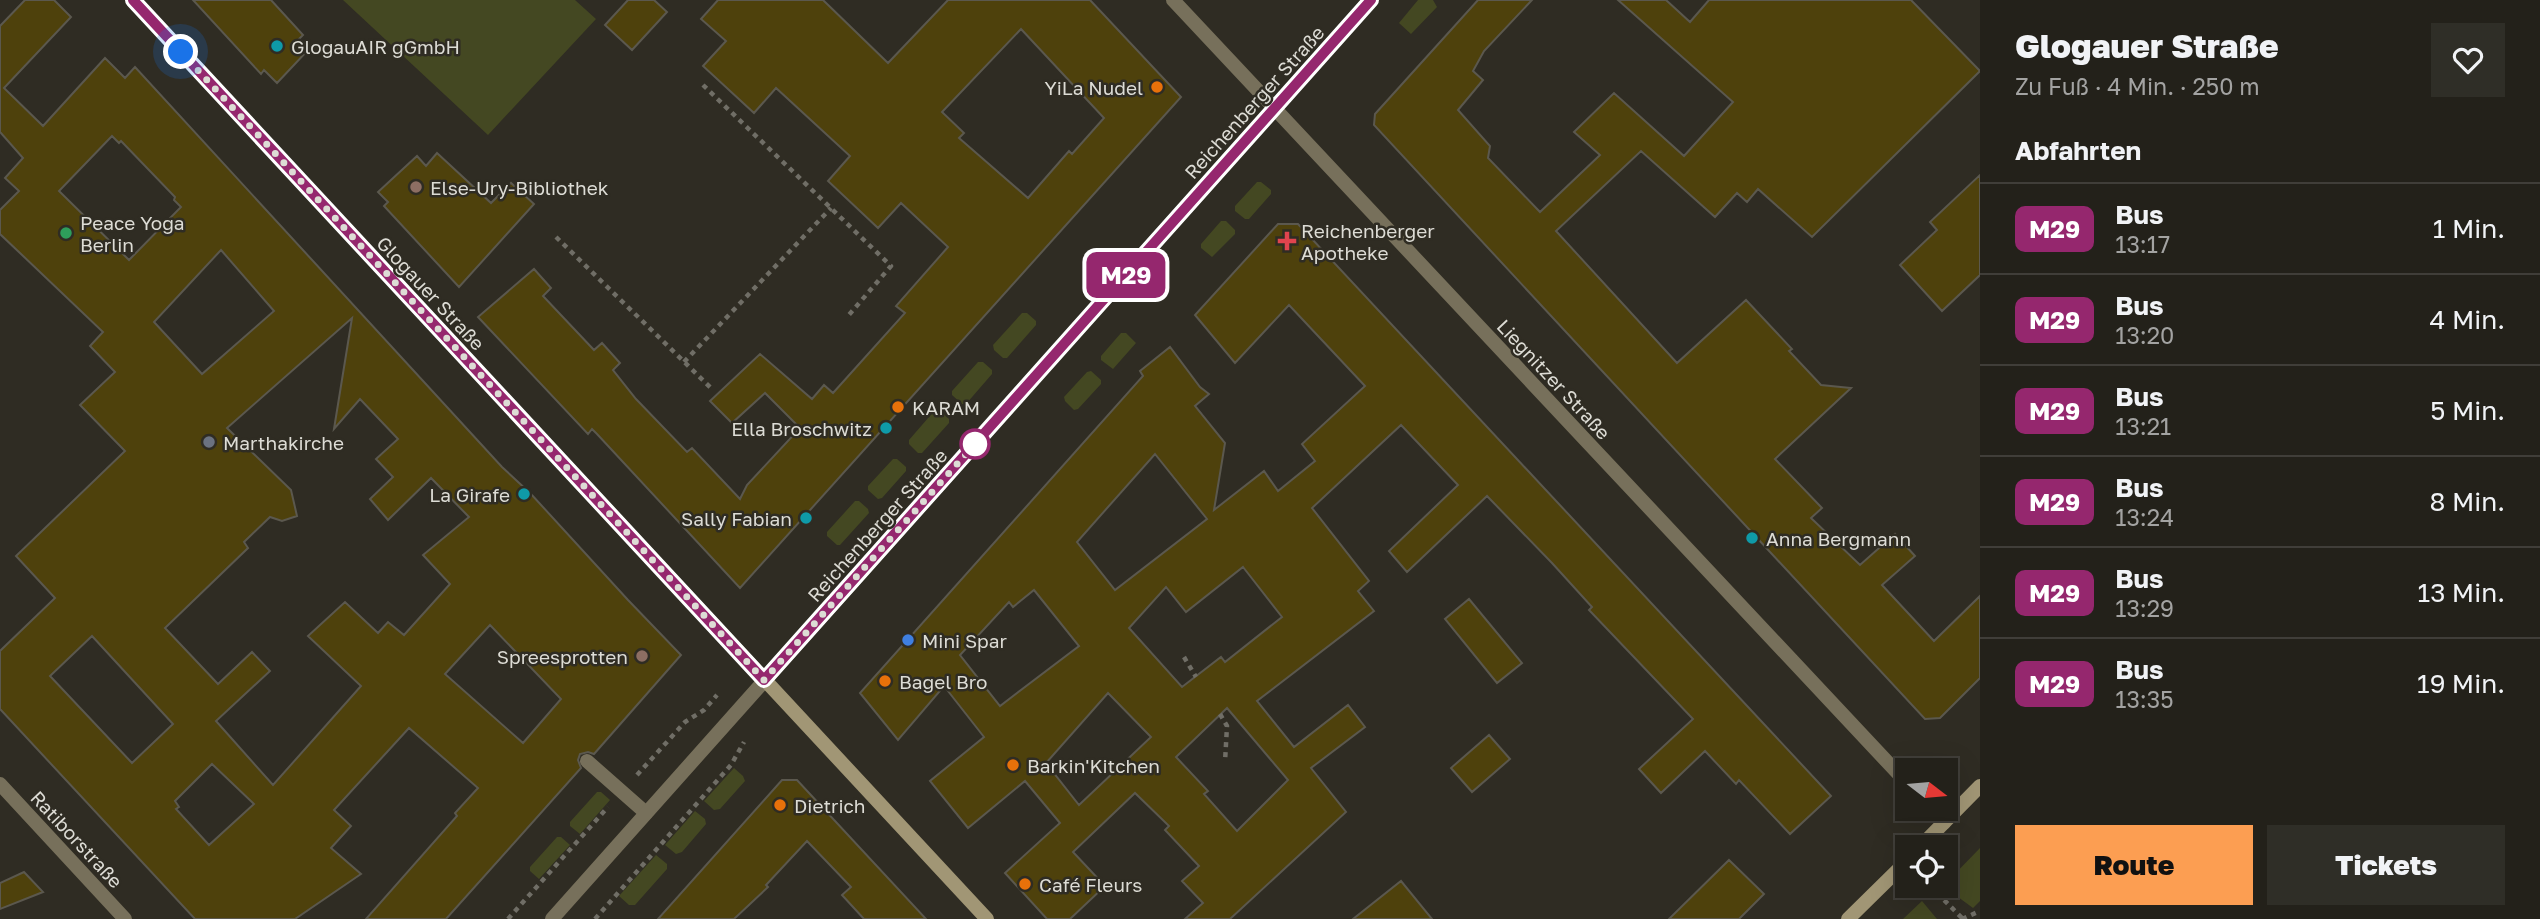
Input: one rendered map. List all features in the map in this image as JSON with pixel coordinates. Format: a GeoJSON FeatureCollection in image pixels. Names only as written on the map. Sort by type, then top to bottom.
{"type":"FeatureCollection","features":[{"type":"Feature","properties":{"kind":"street","name":"Glogauer Straße"},"geometry":{"type":"LineString","coordinates":[[133,0],[987,919]]}},
{"type":"Feature","properties":{"kind":"street","name":"Liegnitzer Straße"},"geometry":{"type":"LineString","coordinates":[[1173,0],[1895,770]]}},
{"type":"Feature","properties":{"kind":"street","name":"Reichenberger Straße"},"geometry":{"type":"LineString","coordinates":[[552,919],[1371,0]]}},
{"type":"Feature","properties":{"kind":"street"},"geometry":{"type":"LineString","coordinates":[[587,761],[646,813]]}},
{"type":"Feature","properties":{"kind":"street","name":"Ratiborstraße"},"geometry":{"type":"LineString","coordinates":[[0,785],[125,919]]}},
{"type":"Feature","properties":{"kind":"street"},"geometry":{"type":"LineString","coordinates":[[1932,835],[1980,786]]}},
{"type":"Feature","properties":{"kind":"street"},"geometry":{"type":"LineString","coordinates":[[1848,919],[1895,873]]}},
{"type":"Feature","properties":{"kind":"path"},"geometry":{"type":"LineString","coordinates":[[703,85],[891,266],[848,316]]}},
{"type":"Feature","properties":{"kind":"path"},"geometry":{"type":"LineString","coordinates":[[684,362],[831,208]]}},
{"type":"Feature","properties":{"kind":"path"},"geometry":{"type":"LineString","coordinates":[[556,237],[711,388]]}},
{"type":"Feature","properties":{"kind":"path"},"geometry":{"type":"LineString","coordinates":[[1184,657],[1196,677]]}},
{"type":"Feature","properties":{"kind":"path"},"geometry":{"type":"LineString","coordinates":[[1220,714],[1227,726],[1225,762]]}},
{"type":"Feature","properties":{"kind":"path"},"geometry":{"type":"LineString","coordinates":[[595,919],[732,765],[747,738]]}},
{"type":"Feature","properties":{"kind":"path"},"geometry":{"type":"LineString","coordinates":[[1942,898],[1963,919],[1980,911]]}},
{"type":"Feature","properties":{"kind":"green space"},"geometry":{"type":"Polygon","coordinates":[[[343,0],[575,0],[596,19],[488,135],[343,0]]]}},
{"type":"Feature","properties":{"kind":"green space"},"geometry":{"type":"Polygon","coordinates":[[[1418,0],[1433,0],[1437,7],[1411,34],[1399,23],[1418,0]]]}},
{"type":"Feature","properties":{"kind":"green space"},"geometry":{"type":"Polygon","coordinates":[[[1257,182],[1271,190],[1271,194],[1249,219],[1245,219],[1235,211],[1235,206],[1257,182]]]}},
{"type":"Feature","properties":{"kind":"green space"},"geometry":{"type":"Polygon","coordinates":[[[1221,221],[1226,221],[1235,230],[1235,234],[1212,257],[1201,248],[1201,244],[1221,221]]]}},
{"type":"Feature","properties":{"kind":"green space"},"geometry":{"type":"Polygon","coordinates":[[[1022,313],[1027,313],[1036,321],[1036,325],[1007,358],[1003,358],[994,350],[993,345],[1022,313]]]}},
{"type":"Feature","properties":{"kind":"green space"},"geometry":{"type":"Polygon","coordinates":[[[1121,333],[1126,333],[1136,343],[1113,369],[1101,360],[1101,356],[1121,333]]]}},
{"type":"Feature","properties":{"kind":"green space"},"geometry":{"type":"Polygon","coordinates":[[[978,362],[983,362],[992,370],[992,374],[966,404],[962,404],[952,395],[952,391],[978,362]]]}},
{"type":"Feature","properties":{"kind":"green space"},"geometry":{"type":"Polygon","coordinates":[[[1091,371],[1101,380],[1101,384],[1074,410],[1064,397],[1091,371]]]}},
{"type":"Feature","properties":{"kind":"green space"},"geometry":{"type":"Polygon","coordinates":[[[935,410],[940,410],[949,419],[949,423],[922,453],[918,453],[909,444],[909,440],[935,410]]]}},
{"type":"Feature","properties":{"kind":"green space"},"geometry":{"type":"Polygon","coordinates":[[[893,459],[906,467],[906,471],[882,498],[878,499],[868,490],[868,486],[893,459]]]}},
{"type":"Feature","properties":{"kind":"green space"},"geometry":{"type":"Polygon","coordinates":[[[855,501],[859,501],[869,513],[840,545],[837,545],[827,536],[827,532],[855,501]]]}},
{"type":"Feature","properties":{"kind":"green space"},"geometry":{"type":"Polygon","coordinates":[[[734,768],[745,781],[720,809],[714,810],[704,801],[734,768]]]}},
{"type":"Feature","properties":{"kind":"green space"},"geometry":{"type":"Polygon","coordinates":[[[597,792],[610,800],[580,834],[570,826],[570,822],[597,792]]]}},
{"type":"Feature","properties":{"kind":"green space"},"geometry":{"type":"Polygon","coordinates":[[[695,811],[705,819],[706,824],[682,852],[676,854],[665,845],[695,811]]]}},
{"type":"Feature","properties":{"kind":"green space"},"geometry":{"type":"Polygon","coordinates":[[[557,837],[570,845],[539,879],[530,871],[530,867],[557,837]]]}},
{"type":"Feature","properties":{"kind":"green space"},"geometry":{"type":"Polygon","coordinates":[[[1980,848],[1980,901],[1973,908],[1958,897],[1958,871],[1980,848]]]}},
{"type":"Feature","properties":{"kind":"green space"},"geometry":{"type":"Polygon","coordinates":[[[656,855],[667,864],[667,869],[635,905],[629,905],[619,896],[656,855]]]}},
{"type":"Feature","properties":{"kind":"green space"},"geometry":{"type":"Polygon","coordinates":[[[1922,901],[1937,919],[1903,919],[1922,901]]]}},
{"type":"Feature","properties":{"kind":"building"},"geometry":{"type":"Polygon","coordinates":[[[25,0],[54,0],[71,17],[4,88],[43,126],[105,58],[125,78],[135,67],[502,467],[531,494],[681,655],[594,754],[580,754],[578,760],[581,768],[446,919],[366,919],[457,816],[455,813],[478,788],[409,728],[334,810],[351,826],[331,848],[361,874],[295,919],[195,919],[0,709],[0,651],[55,598],[16,556],[125,451],[80,405],[115,372],[90,346],[103,332],[0,234],[0,210],[19,191],[5,178],[23,158],[0,132],[0,26],[25,0]],[[112,136],[59,191],[129,260],[181,207],[174,200],[175,197],[121,141],[119,143],[112,136]],[[221,250],[154,322],[202,374],[274,311],[221,250]],[[352,318],[227,428],[291,490],[297,516],[282,521],[270,517],[244,542],[248,548],[165,628],[218,684],[252,652],[270,671],[216,721],[273,785],[361,686],[308,636],[345,602],[378,633],[388,622],[404,635],[450,584],[423,555],[469,517],[431,478],[388,520],[370,499],[393,477],[376,459],[398,439],[360,399],[334,429],[352,318]],[[490,625],[445,674],[523,743],[561,699],[490,625]],[[92,636],[50,676],[132,763],[173,724],[92,636]],[[212,764],[175,801],[179,807],[176,809],[209,845],[254,804],[212,764]]]}},
{"type":"Feature","properties":{"kind":"building"},"geometry":{"type":"Polygon","coordinates":[[[193,0],[271,0],[303,35],[299,39],[309,49],[277,83],[264,70],[261,74],[193,0]]]}},
{"type":"Feature","properties":{"kind":"building"},"geometry":{"type":"Polygon","coordinates":[[[628,0],[654,0],[667,12],[632,50],[605,25],[628,0]]]}},
{"type":"Feature","properties":{"kind":"building"},"geometry":{"type":"Polygon","coordinates":[[[718,0],[823,0],[888,63],[948,0],[1090,0],[1181,97],[740,588],[597,434],[592,429],[588,434],[478,317],[534,269],[551,288],[543,296],[594,350],[602,343],[620,363],[613,370],[636,399],[687,452],[692,448],[740,499],[747,485],[800,428],[765,393],[732,423],[710,401],[760,354],[812,399],[824,385],[833,393],[905,313],[896,306],[948,247],[901,203],[878,228],[828,181],[850,156],[776,88],[754,113],[703,66],[726,41],[701,19],[718,0]],[[1021,29],[942,112],[964,133],[959,138],[1028,198],[1069,151],[1072,154],[1104,118],[1021,29]]]}},
{"type":"Feature","properties":{"kind":"building"},"geometry":{"type":"Polygon","coordinates":[[[1478,0],[1532,0],[1484,51],[1473,71],[1483,80],[1458,110],[1490,146],[1488,158],[1540,212],[1600,155],[1574,132],[1614,93],[1684,156],[1733,102],[1618,0],[1666,0],[1690,22],[1709,0],[1911,0],[1980,71],[1812,237],[1758,189],[1747,202],[1737,193],[1715,217],[1641,151],[1556,231],[1677,363],[1746,300],[1821,385],[1851,388],[1775,459],[1822,508],[1811,518],[1860,565],[1895,534],[1915,556],[1882,585],[1934,641],[1980,596],[1980,678],[1940,718],[1925,719],[1374,125],[1375,114],[1478,0]]]}},
{"type":"Feature","properties":{"kind":"building"},"geometry":{"type":"Polygon","coordinates":[[[437,153],[491,203],[511,183],[534,204],[459,287],[384,206],[388,202],[378,192],[417,156],[426,166],[437,153]]]}},
{"type":"Feature","properties":{"kind":"building"},"geometry":{"type":"Polygon","coordinates":[[[1980,175],[1980,275],[1942,311],[1900,265],[1937,230],[1930,222],[1980,175]]]}},
{"type":"Feature","properties":{"kind":"building"},"geometry":{"type":"Polygon","coordinates":[[[1278,224],[1298,224],[1831,796],[1790,834],[1739,780],[1736,784],[1705,751],[1661,793],[1639,769],[1693,719],[1589,610],[1592,607],[1487,496],[1407,572],[1389,551],[1458,485],[1401,425],[1312,508],[1369,581],[1358,591],[1374,611],[1257,701],[1294,747],[1348,705],[1365,727],[1311,768],[1346,812],[1230,919],[1185,919],[1203,903],[1182,881],[1199,866],[1165,830],[1169,826],[1135,793],[1073,852],[1105,886],[1070,919],[1047,919],[1005,873],[1060,823],[1025,781],[968,828],[930,781],[984,737],[944,686],[898,740],[860,693],[1143,376],[1140,371],[1170,347],[1200,387],[1209,394],[1195,406],[1225,443],[1214,510],[1264,471],[1278,491],[1315,461],[1302,444],[1365,386],[1289,305],[1235,363],[1195,315],[1278,224]],[[1155,454],[1077,542],[1115,590],[1207,519],[1155,454]],[[1243,567],[1186,612],[1166,587],[1129,628],[1182,687],[1221,657],[1225,662],[1282,617],[1243,567]],[[1034,590],[1013,607],[1009,602],[960,655],[1000,706],[1079,646],[1034,590]],[[1108,693],[1046,763],[1079,805],[1151,737],[1108,693]],[[1227,708],[1176,757],[1208,791],[1204,794],[1237,831],[1288,780],[1227,708]]]}},
{"type":"Feature","properties":{"kind":"building"},"geometry":{"type":"Polygon","coordinates":[[[1469,599],[1522,663],[1497,683],[1445,619],[1469,599]]]}},
{"type":"Feature","properties":{"kind":"building"},"geometry":{"type":"Polygon","coordinates":[[[1489,735],[1510,759],[1472,792],[1451,768],[1489,735]]]}},
{"type":"Feature","properties":{"kind":"building"},"geometry":{"type":"Polygon","coordinates":[[[782,780],[797,780],[926,919],[864,919],[842,895],[851,887],[807,841],[766,885],[768,887],[734,919],[658,919],[782,780]]]}},
{"type":"Feature","properties":{"kind":"building"},"geometry":{"type":"Polygon","coordinates":[[[1729,860],[1764,894],[1739,919],[1669,919],[1729,860]]]}},
{"type":"Feature","properties":{"kind":"building"},"geometry":{"type":"Polygon","coordinates":[[[24,872],[43,892],[0,909],[0,883],[24,872]]]}},
{"type":"Feature","properties":{"kind":"building"},"geometry":{"type":"Polygon","coordinates":[[[1401,881],[1432,919],[1353,919],[1401,881]]]}},
{"type":"Feature","properties":{"kind":"bus line","name":"M29"},"geometry":{"type":"LineString","coordinates":[[133,0],[764,680],[1371,0]]}},
{"type":"Feature","properties":{"kind":"place","name":"GlogauAIR gGmbH"},"geometry":{"type":"Point","coordinates":[277,46]}},
{"type":"Feature","properties":{"kind":"place","name":"YiLa Nudel"},"geometry":{"type":"Point","coordinates":[1157,87]}},
{"type":"Feature","properties":{"kind":"place","name":"Else-Ury-Bibliothek"},"geometry":{"type":"Point","coordinates":[416,187]}},
{"type":"Feature","properties":{"kind":"place","name":"Peace Yoga Berlin"},"geometry":{"type":"Point","coordinates":[66,233]}},
{"type":"Feature","properties":{"kind":"place","name":"Reichenberger Apotheke"},"geometry":{"type":"Point","coordinates":[1287,241]}},
{"type":"Feature","properties":{"kind":"place","name":"KARAM"},"geometry":{"type":"Point","coordinates":[898,407]}},
{"type":"Feature","properties":{"kind":"place","name":"Ella Broschwitz"},"geometry":{"type":"Point","coordinates":[886,428]}},
{"type":"Feature","properties":{"kind":"place","name":"Marthakirche"},"geometry":{"type":"Point","coordinates":[209,442]}},
{"type":"Feature","properties":{"kind":"place","name":"La Girafe"},"geometry":{"type":"Point","coordinates":[524,494]}},
{"type":"Feature","properties":{"kind":"place","name":"Sally Fabian"},"geometry":{"type":"Point","coordinates":[806,518]}},
{"type":"Feature","properties":{"kind":"place","name":"Anna Bergmann"},"geometry":{"type":"Point","coordinates":[1752,538]}},
{"type":"Feature","properties":{"kind":"place","name":"Mini Spar"},"geometry":{"type":"Point","coordinates":[908,640]}},
{"type":"Feature","properties":{"kind":"place","name":"Spreesprotten"},"geometry":{"type":"Point","coordinates":[642,656]}},
{"type":"Feature","properties":{"kind":"place","name":"Bagel Bro"},"geometry":{"type":"Point","coordinates":[885,681]}},
{"type":"Feature","properties":{"kind":"place","name":"Barkin'Kitchen"},"geometry":{"type":"Point","coordinates":[1013,765]}},
{"type":"Feature","properties":{"kind":"place","name":"Dietrich"},"geometry":{"type":"Point","coordinates":[780,805]}},
{"type":"Feature","properties":{"kind":"place","name":"Café Fleurs"},"geometry":{"type":"Point","coordinates":[1025,884]}},
{"type":"Feature","properties":{"kind":"route"},"geometry":{"type":"LineString","coordinates":[[181,52],[764,680],[975,444]]}}]}
